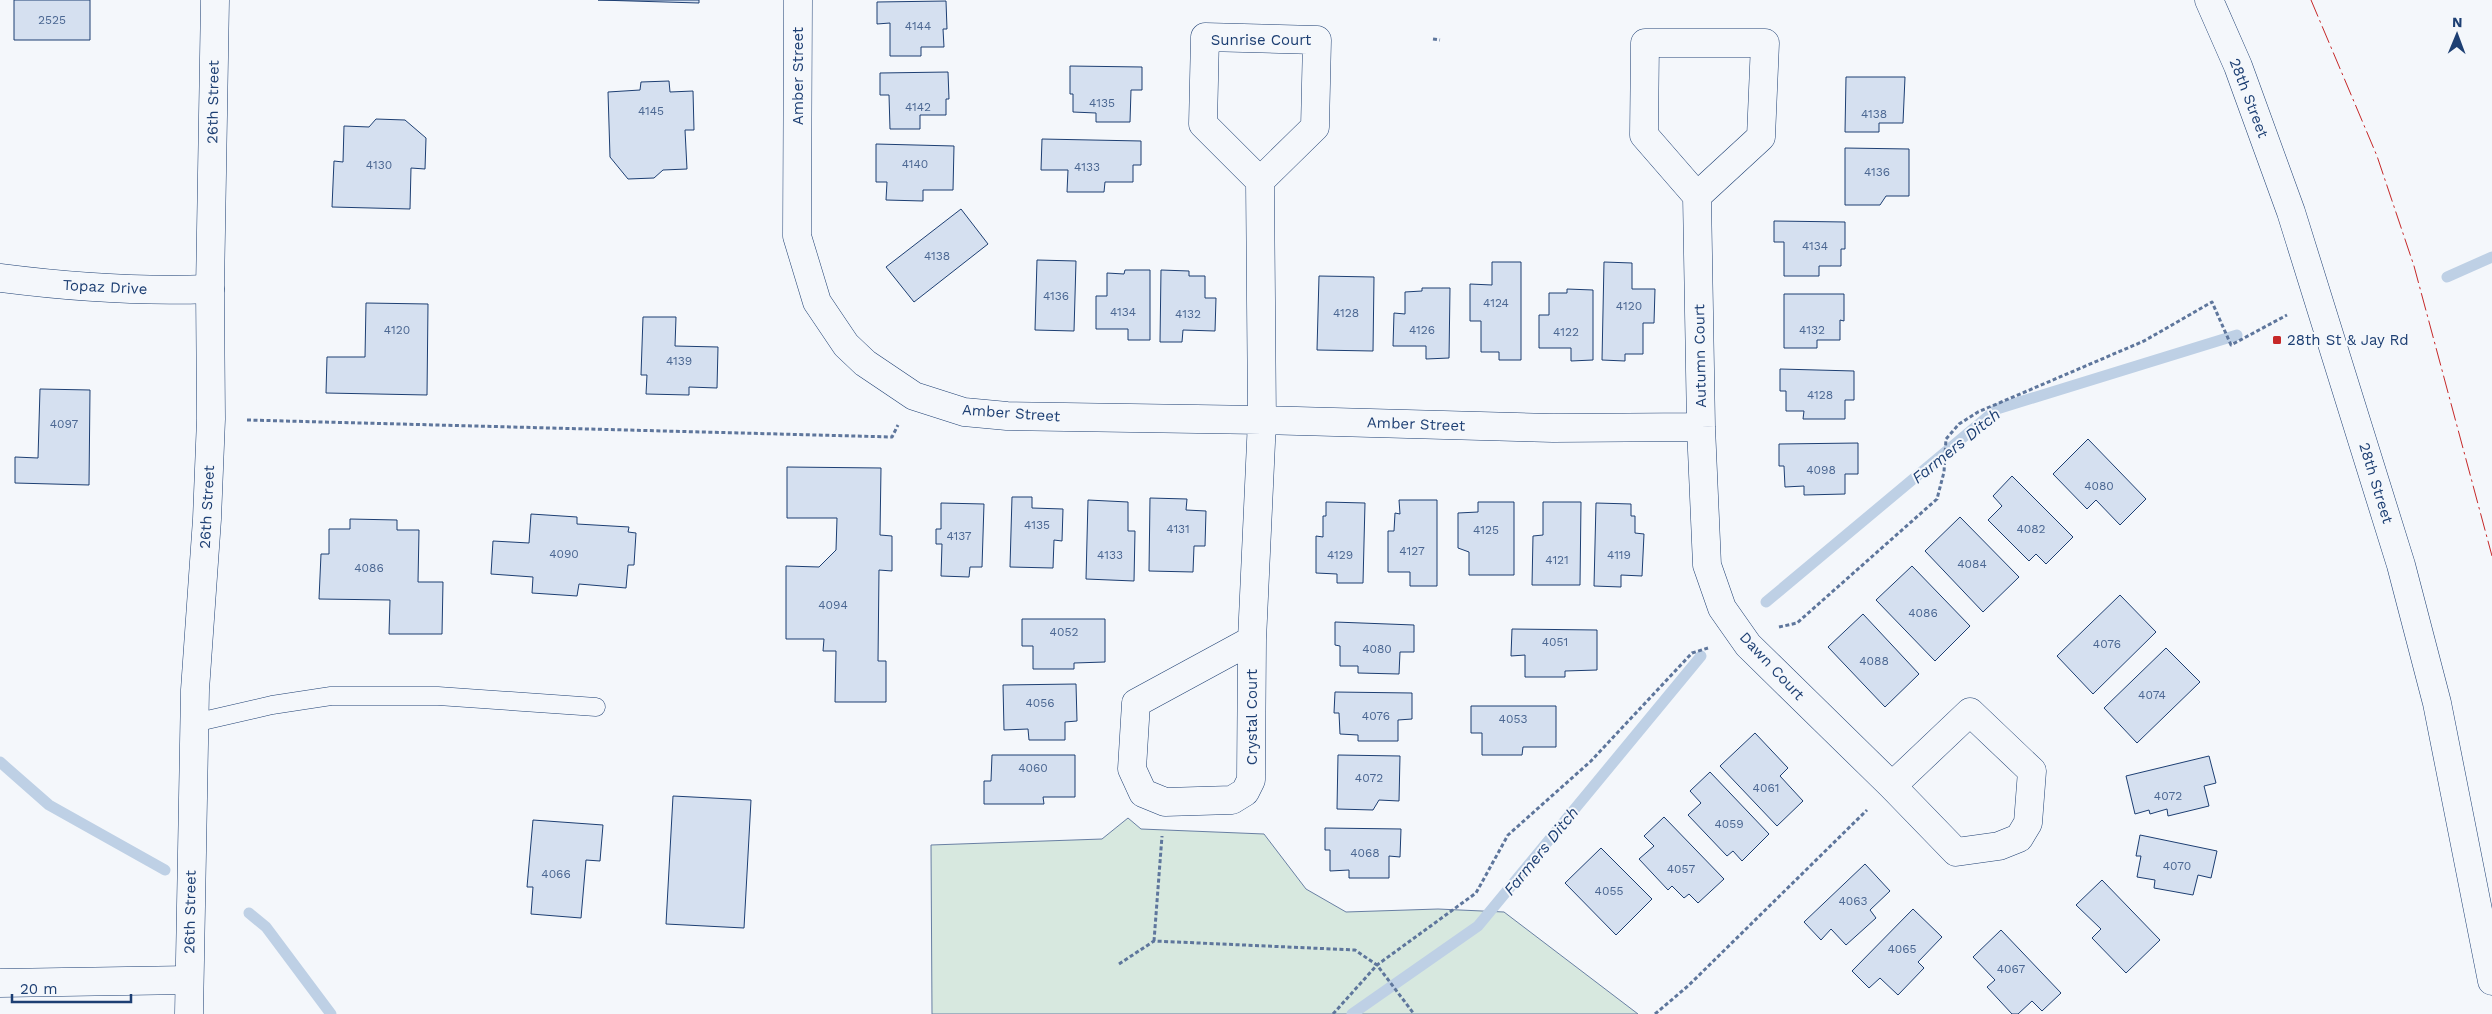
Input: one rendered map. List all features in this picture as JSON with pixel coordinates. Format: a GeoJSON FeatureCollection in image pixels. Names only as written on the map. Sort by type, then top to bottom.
{"type":"FeatureCollection","features":[{"type":"Feature","properties":{"kind":"main road","name":"26th Street"},"geometry":{"type":"LineString","coordinates":[[189,1014],[194,723],[211,419],[210,289],[215,0]]}},
{"type":"Feature","properties":{"kind":"main road","name":"Amber Street"},"geometry":{"type":"LineString","coordinates":[[798,0],[797,236],[817,302],[846,345],[865,363],[914,396],[964,412],[1007,416],[1522,427]]}},
{"type":"Feature","properties":{"kind":"main road","name":"28th Street"},"geometry":{"type":"LineString","coordinates":[[2208,0],[2238,66],[2291,212],[2401,565],[2432,684],[2492,980]]}},
{"type":"Feature","properties":{"kind":"main road","name":"Sunrise Court"},"geometry":{"type":"LineString","coordinates":[[1204,37],[1317,40],[1315,127],[1260,181],[1204,124],[1204,37]]}},
{"type":"Feature","properties":{"kind":"main road"},"geometry":{"type":"LineString","coordinates":[[1645,43],[1764,43],[1761,137],[1697,196],[1644,135],[1645,43]]}},
{"type":"Feature","properties":{"kind":"main road"},"geometry":{"type":"LineString","coordinates":[[1260,181],[1262,420]]}},
{"type":"Feature","properties":{"kind":"main road","name":"Autumn Court"},"geometry":{"type":"LineString","coordinates":[[1522,427],[1701,427],[1697,196]]}},
{"type":"Feature","properties":{"kind":"main road","name":"Topaz Drive"},"geometry":{"type":"LineString","coordinates":[[0,278],[54,285],[139,290],[210,289]]}},
{"type":"Feature","properties":{"kind":"main road","name":"Crystal Court"},"geometry":{"type":"LineString","coordinates":[[1252,640],[1136,703],[1132,769],[1143,793],[1165,802],[1232,800],[1246,792],[1251,780],[1252,640],[1262,420]]}},
{"type":"Feature","properties":{"kind":"main road","name":"Dawn Court"},"geometry":{"type":"LineString","coordinates":[[1701,427],[1707,565],[1722,608],[1742,636],[1956,852],[1999,846],[2019,838],[2028,824],[2032,772],[1970,712],[1892,786]]}},
{"type":"Feature","properties":{"kind":"main road"},"geometry":{"type":"LineString","coordinates":[[0,983],[189,980]]}},
{"type":"Feature","properties":{"kind":"lane"},"geometry":{"type":"LineString","coordinates":[[194,723],[272,705],[331,696],[438,696],[596,707]]}},
{"type":"Feature","properties":{"kind":"path"},"geometry":{"type":"LineString","coordinates":[[1433,40],[1440,40]]}},
{"type":"Feature","properties":{"kind":"path"},"geometry":{"type":"LineString","coordinates":[[1333,1014],[1377,966],[1476,893],[1508,836],[1591,761],[1692,653],[1742,636],[1797,622],[1937,499],[1944,472],[1946,440],[1959,424],[1978,412],[2144,341],[2212,302],[2231,345],[2319,298]]}},
{"type":"Feature","properties":{"kind":"path"},"geometry":{"type":"LineString","coordinates":[[211,419],[892,437],[914,396]]}},
{"type":"Feature","properties":{"kind":"path"},"geometry":{"type":"LineString","coordinates":[[1655,1014],[1688,986],[1892,786]]}},
{"type":"Feature","properties":{"kind":"path"},"geometry":{"type":"LineString","coordinates":[[1154,940],[1165,802]]}},
{"type":"Feature","properties":{"kind":"path"},"geometry":{"type":"LineString","coordinates":[[1119,964],[1154,940],[1354,950],[1377,966],[1414,1014]]}},
{"type":"Feature","properties":{"kind":"shaded area"},"geometry":{"type":"Polygon","coordinates":[[[1128,818],[1141,829],[1264,834],[1306,889],[1346,912],[1438,909],[1504,912],[1638,1014],[932,1014],[931,845],[1102,839],[1128,818]]]}},
{"type":"Feature","properties":{"kind":"building"},"geometry":{"type":"Polygon","coordinates":[[[14,0],[90,0],[90,40],[14,40],[14,0]]]}},
{"type":"Feature","properties":{"kind":"building"},"geometry":{"type":"Polygon","coordinates":[[[598,0],[699,0],[699,3],[598,0]]]}},
{"type":"Feature","properties":{"kind":"building"},"geometry":{"type":"Polygon","coordinates":[[[946,1],[947,29],[943,29],[944,47],[921,47],[921,56],[890,56],[890,23],[877,24],[877,2],[946,1]]]}},
{"type":"Feature","properties":{"kind":"building"},"geometry":{"type":"Polygon","coordinates":[[[1070,66],[1142,67],[1142,90],[1131,90],[1130,122],[1096,122],[1096,113],[1073,112],[1073,94],[1070,94],[1070,66]]]}},
{"type":"Feature","properties":{"kind":"building"},"geometry":{"type":"Polygon","coordinates":[[[948,72],[949,99],[946,99],[946,115],[920,115],[920,129],[890,129],[889,95],[880,95],[880,73],[948,72]]]}},
{"type":"Feature","properties":{"kind":"building"},"geometry":{"type":"Polygon","coordinates":[[[1846,77],[1905,77],[1903,123],[1879,123],[1879,132],[1845,132],[1846,77]]]}},
{"type":"Feature","properties":{"kind":"building"},"geometry":{"type":"Polygon","coordinates":[[[669,81],[670,92],[693,91],[694,130],[685,130],[687,169],[663,170],[654,178],[628,179],[610,157],[608,92],[640,90],[641,82],[669,81]]]}},
{"type":"Feature","properties":{"kind":"building"},"geometry":{"type":"Polygon","coordinates":[[[376,119],[405,120],[426,138],[425,169],[411,168],[410,209],[332,207],[334,161],[343,162],[344,126],[369,127],[376,119]]]}},
{"type":"Feature","properties":{"kind":"building"},"geometry":{"type":"Polygon","coordinates":[[[1042,139],[1141,141],[1141,165],[1133,165],[1133,182],[1105,182],[1104,192],[1067,192],[1068,170],[1041,170],[1042,139]]]}},
{"type":"Feature","properties":{"kind":"building"},"geometry":{"type":"Polygon","coordinates":[[[876,144],[954,146],[953,190],[923,190],[923,201],[886,200],[887,182],[876,182],[876,144]]]}},
{"type":"Feature","properties":{"kind":"building"},"geometry":{"type":"Polygon","coordinates":[[[1845,148],[1909,149],[1909,196],[1886,196],[1880,205],[1845,205],[1845,148]]]}},
{"type":"Feature","properties":{"kind":"building"},"geometry":{"type":"Polygon","coordinates":[[[961,209],[988,244],[914,302],[886,267],[961,209]]]}},
{"type":"Feature","properties":{"kind":"building"},"geometry":{"type":"Polygon","coordinates":[[[1774,221],[1845,222],[1845,249],[1841,249],[1841,266],[1819,266],[1819,276],[1784,276],[1784,242],[1774,242],[1774,221]]]}},
{"type":"Feature","properties":{"kind":"building"},"geometry":{"type":"Polygon","coordinates":[[[1037,260],[1076,261],[1074,331],[1035,330],[1037,260]]]}},
{"type":"Feature","properties":{"kind":"building"},"geometry":{"type":"Polygon","coordinates":[[[1492,262],[1521,262],[1521,360],[1499,360],[1499,352],[1481,352],[1481,321],[1470,321],[1470,284],[1492,285],[1492,262]]]}},
{"type":"Feature","properties":{"kind":"building"},"geometry":{"type":"Polygon","coordinates":[[[1604,262],[1632,263],[1632,289],[1655,289],[1654,323],[1643,323],[1643,354],[1625,354],[1625,361],[1602,360],[1604,262]]]}},
{"type":"Feature","properties":{"kind":"building"},"geometry":{"type":"Polygon","coordinates":[[[1125,270],[1150,270],[1150,340],[1128,340],[1128,329],[1096,329],[1096,296],[1107,296],[1107,273],[1124,274],[1125,270]]]}},
{"type":"Feature","properties":{"kind":"building"},"geometry":{"type":"Polygon","coordinates":[[[1161,270],[1189,271],[1189,276],[1205,276],[1205,298],[1216,298],[1215,331],[1183,330],[1182,342],[1160,342],[1161,270]]]}},
{"type":"Feature","properties":{"kind":"building"},"geometry":{"type":"Polygon","coordinates":[[[1319,276],[1374,277],[1373,351],[1317,350],[1319,276]]]}},
{"type":"Feature","properties":{"kind":"building"},"geometry":{"type":"Polygon","coordinates":[[[1422,288],[1450,288],[1449,358],[1426,359],[1426,346],[1393,346],[1394,313],[1405,314],[1405,292],[1422,291],[1422,288]]]}},
{"type":"Feature","properties":{"kind":"building"},"geometry":{"type":"Polygon","coordinates":[[[1567,289],[1593,290],[1593,360],[1571,361],[1571,348],[1539,348],[1539,315],[1549,315],[1549,293],[1567,293],[1567,289]]]}},
{"type":"Feature","properties":{"kind":"building"},"geometry":{"type":"Polygon","coordinates":[[[1784,294],[1844,294],[1844,321],[1840,320],[1840,340],[1817,340],[1817,348],[1784,348],[1784,294]]]}},
{"type":"Feature","properties":{"kind":"building"},"geometry":{"type":"Polygon","coordinates":[[[366,303],[428,304],[427,395],[326,393],[327,357],[365,357],[366,303]]]}},
{"type":"Feature","properties":{"kind":"building"},"geometry":{"type":"Polygon","coordinates":[[[643,317],[676,317],[675,346],[718,347],[717,388],[689,387],[689,395],[646,394],[647,375],[641,375],[643,317]]]}},
{"type":"Feature","properties":{"kind":"building"},"geometry":{"type":"Polygon","coordinates":[[[1780,369],[1854,371],[1854,400],[1845,400],[1845,419],[1803,419],[1804,411],[1786,411],[1786,391],[1780,391],[1780,369]]]}},
{"type":"Feature","properties":{"kind":"building"},"geometry":{"type":"Polygon","coordinates":[[[40,389],[90,390],[89,485],[15,483],[15,457],[38,458],[40,389]]]}},
{"type":"Feature","properties":{"kind":"building"},"geometry":{"type":"Polygon","coordinates":[[[2088,439],[2146,499],[2120,525],[2096,500],[2087,509],[2053,474],[2088,439]]]}},
{"type":"Feature","properties":{"kind":"building"},"geometry":{"type":"Polygon","coordinates":[[[1858,443],[1858,474],[1845,474],[1845,494],[1804,495],[1804,486],[1785,487],[1784,466],[1779,466],[1779,444],[1858,443]]]}},
{"type":"Feature","properties":{"kind":"building"},"geometry":{"type":"Polygon","coordinates":[[[787,467],[881,468],[880,535],[892,536],[892,571],[879,570],[878,661],[886,661],[886,702],[835,702],[836,651],[823,651],[824,639],[786,639],[786,566],[819,567],[836,550],[837,518],[787,518],[787,467]]]}},
{"type":"Feature","properties":{"kind":"building"},"geometry":{"type":"Polygon","coordinates":[[[2012,476],[2073,537],[2046,564],[2036,554],[2029,561],[1988,520],[2002,506],[1993,496],[2012,476]]]}},
{"type":"Feature","properties":{"kind":"building"},"geometry":{"type":"Polygon","coordinates":[[[1012,497],[1032,497],[1032,508],[1063,509],[1062,541],[1054,540],[1053,568],[1010,567],[1012,497]]]}},
{"type":"Feature","properties":{"kind":"building"},"geometry":{"type":"Polygon","coordinates":[[[1150,498],[1187,499],[1186,510],[1206,511],[1205,546],[1194,546],[1193,572],[1149,571],[1150,498]]]}},
{"type":"Feature","properties":{"kind":"building"},"geometry":{"type":"Polygon","coordinates":[[[1088,500],[1128,502],[1128,531],[1135,531],[1134,581],[1086,579],[1088,500]]]}},
{"type":"Feature","properties":{"kind":"building"},"geometry":{"type":"Polygon","coordinates":[[[1399,500],[1437,500],[1437,586],[1410,586],[1410,572],[1388,572],[1388,531],[1394,531],[1395,513],[1400,514],[1399,500]]]}},
{"type":"Feature","properties":{"kind":"building"},"geometry":{"type":"Polygon","coordinates":[[[1326,502],[1365,503],[1363,583],[1337,583],[1337,574],[1316,573],[1316,536],[1323,537],[1323,516],[1326,516],[1326,502]]]}},
{"type":"Feature","properties":{"kind":"building"},"geometry":{"type":"Polygon","coordinates":[[[1478,502],[1514,502],[1514,575],[1469,575],[1469,552],[1458,548],[1458,513],[1478,512],[1478,502]]]}},
{"type":"Feature","properties":{"kind":"building"},"geometry":{"type":"Polygon","coordinates":[[[1543,502],[1581,502],[1580,585],[1532,585],[1533,536],[1543,535],[1543,502]]]}},
{"type":"Feature","properties":{"kind":"building"},"geometry":{"type":"Polygon","coordinates":[[[941,503],[984,504],[982,567],[970,567],[969,577],[941,576],[942,544],[936,544],[936,529],[941,529],[941,503]]]}},
{"type":"Feature","properties":{"kind":"building"},"geometry":{"type":"Polygon","coordinates":[[[1596,503],[1631,504],[1631,516],[1635,516],[1635,533],[1644,534],[1642,576],[1621,575],[1621,587],[1594,586],[1596,503]]]}},
{"type":"Feature","properties":{"kind":"building"},"geometry":{"type":"Polygon","coordinates":[[[531,514],[577,517],[577,524],[629,527],[628,532],[636,533],[634,565],[628,565],[626,588],[579,584],[577,596],[532,593],[533,577],[491,574],[493,541],[529,543],[531,514]]]}},
{"type":"Feature","properties":{"kind":"building"},"geometry":{"type":"Polygon","coordinates":[[[1960,517],[2019,577],[1983,612],[1925,551],[1960,517]]]}},
{"type":"Feature","properties":{"kind":"building"},"geometry":{"type":"Polygon","coordinates":[[[350,519],[397,520],[397,530],[419,530],[418,582],[443,582],[442,634],[389,634],[390,600],[319,599],[321,554],[329,554],[329,529],[350,529],[350,519]]]}},
{"type":"Feature","properties":{"kind":"building"},"geometry":{"type":"Polygon","coordinates":[[[1912,566],[1970,626],[1935,661],[1876,600],[1912,566]]]}},
{"type":"Feature","properties":{"kind":"building"},"geometry":{"type":"Polygon","coordinates":[[[2120,595],[2156,632],[2093,694],[2057,656],[2120,595]]]}},
{"type":"Feature","properties":{"kind":"building"},"geometry":{"type":"Polygon","coordinates":[[[1863,614],[1919,674],[1885,707],[1828,647],[1863,614]]]}},
{"type":"Feature","properties":{"kind":"building"},"geometry":{"type":"Polygon","coordinates":[[[1022,619],[1105,619],[1105,662],[1074,663],[1074,669],[1033,669],[1033,646],[1022,646],[1022,619]]]}},
{"type":"Feature","properties":{"kind":"building"},"geometry":{"type":"Polygon","coordinates":[[[1335,622],[1414,625],[1414,652],[1400,652],[1399,674],[1358,673],[1358,666],[1340,666],[1340,646],[1335,645],[1335,622]]]}},
{"type":"Feature","properties":{"kind":"building"},"geometry":{"type":"Polygon","coordinates":[[[1512,629],[1597,630],[1597,670],[1565,671],[1565,677],[1525,677],[1525,655],[1511,656],[1512,629]]]}},
{"type":"Feature","properties":{"kind":"building"},"geometry":{"type":"Polygon","coordinates":[[[2166,648],[2200,682],[2137,743],[2104,708],[2166,648]]]}},
{"type":"Feature","properties":{"kind":"building"},"geometry":{"type":"Polygon","coordinates":[[[1076,684],[1077,721],[1065,722],[1065,740],[1029,740],[1028,729],[1004,730],[1003,685],[1076,684]]]}},
{"type":"Feature","properties":{"kind":"building"},"geometry":{"type":"Polygon","coordinates":[[[1335,692],[1412,693],[1412,719],[1398,720],[1398,741],[1358,741],[1358,735],[1340,734],[1339,713],[1334,713],[1335,692]]]}},
{"type":"Feature","properties":{"kind":"building"},"geometry":{"type":"Polygon","coordinates":[[[1471,706],[1556,706],[1556,747],[1523,747],[1522,755],[1482,755],[1482,733],[1471,733],[1471,706]]]}},
{"type":"Feature","properties":{"kind":"building"},"geometry":{"type":"Polygon","coordinates":[[[1755,733],[1788,768],[1780,776],[1803,801],[1777,826],[1720,766],[1755,733]]]}},
{"type":"Feature","properties":{"kind":"building"},"geometry":{"type":"Polygon","coordinates":[[[992,755],[1075,755],[1075,797],[1043,797],[1044,804],[984,804],[984,781],[991,781],[992,755]]]}},
{"type":"Feature","properties":{"kind":"building"},"geometry":{"type":"Polygon","coordinates":[[[1338,755],[1400,756],[1399,801],[1379,800],[1373,810],[1337,809],[1338,755]]]}},
{"type":"Feature","properties":{"kind":"building"},"geometry":{"type":"Polygon","coordinates":[[[2209,756],[2216,783],[2204,786],[2209,806],[2168,816],[2167,809],[2150,814],[2149,810],[2135,814],[2126,776],[2209,756]]]}},
{"type":"Feature","properties":{"kind":"building"},"geometry":{"type":"Polygon","coordinates":[[[1710,772],[1769,834],[1742,861],[1733,851],[1727,856],[1688,815],[1701,803],[1690,791],[1710,772]]]}},
{"type":"Feature","properties":{"kind":"building"},"geometry":{"type":"Polygon","coordinates":[[[673,796],[751,800],[744,928],[666,924],[673,796]]]}},
{"type":"Feature","properties":{"kind":"building"},"geometry":{"type":"Polygon","coordinates":[[[1664,817],[1724,879],[1698,903],[1689,894],[1684,898],[1672,886],[1668,890],[1639,859],[1654,846],[1644,836],[1664,817]]]}},
{"type":"Feature","properties":{"kind":"building"},"geometry":{"type":"Polygon","coordinates":[[[533,820],[603,825],[600,861],[586,860],[581,918],[531,914],[533,887],[527,887],[533,820]]]}},
{"type":"Feature","properties":{"kind":"building"},"geometry":{"type":"Polygon","coordinates":[[[1325,828],[1401,829],[1400,857],[1389,856],[1389,878],[1349,878],[1349,870],[1330,871],[1330,850],[1325,850],[1325,828]]]}},
{"type":"Feature","properties":{"kind":"building"},"geometry":{"type":"Polygon","coordinates":[[[2140,835],[2217,851],[2211,878],[2198,875],[2193,895],[2154,888],[2155,880],[2137,877],[2141,856],[2136,856],[2140,835]]]}},
{"type":"Feature","properties":{"kind":"building"},"geometry":{"type":"Polygon","coordinates":[[[1601,848],[1652,899],[1616,935],[1565,883],[1601,848]]]}},
{"type":"Feature","properties":{"kind":"building"},"geometry":{"type":"Polygon","coordinates":[[[1865,864],[1890,891],[1870,910],[1876,918],[1846,945],[1831,929],[1821,940],[1804,922],[1865,864]]]}},
{"type":"Feature","properties":{"kind":"building"},"geometry":{"type":"Polygon","coordinates":[[[2102,880],[2160,940],[2126,973],[2092,938],[2101,929],[2076,905],[2102,880]]]}},
{"type":"Feature","properties":{"kind":"building"},"geometry":{"type":"Polygon","coordinates":[[[1913,909],[1942,937],[1918,962],[1924,968],[1898,995],[1880,978],[1869,988],[1852,971],[1913,909]]]}},
{"type":"Feature","properties":{"kind":"building"},"geometry":{"type":"Polygon","coordinates":[[[2001,930],[2061,993],[2042,1011],[2032,1001],[2018,1014],[2012,1014],[1987,987],[1995,980],[1973,957],[2001,930]]]}},
{"type":"Feature","properties":{"kind":"waterway","name":"Farmers Ditch"},"geometry":{"type":"LineString","coordinates":[[2447,277],[2492,257]]}},
{"type":"Feature","properties":{"kind":"waterway","name":"Farmers Ditch"},"geometry":{"type":"LineString","coordinates":[[1766,602],[1997,409],[2237,335]]}},
{"type":"Feature","properties":{"kind":"waterway","name":"Farmers Ditch"},"geometry":{"type":"LineString","coordinates":[[1352,1014],[1478,926],[1701,656]]}},
{"type":"Feature","properties":{"kind":"waterway"},"geometry":{"type":"LineString","coordinates":[[0,762],[49,805],[165,870]]}},
{"type":"Feature","properties":{"kind":"waterway"},"geometry":{"type":"LineString","coordinates":[[249,913],[266,927],[331,1014]]}},
{"type":"Feature","properties":{"kind":"power"},"geometry":{"type":"LineString","coordinates":[[2311,0],[2377,156],[2414,266],[2492,556]]}},
{"type":"Feature","properties":{"kind":"place","name":"28th St & Jay Rd"},"geometry":{"type":"Point","coordinates":[2277,340]}}]}
